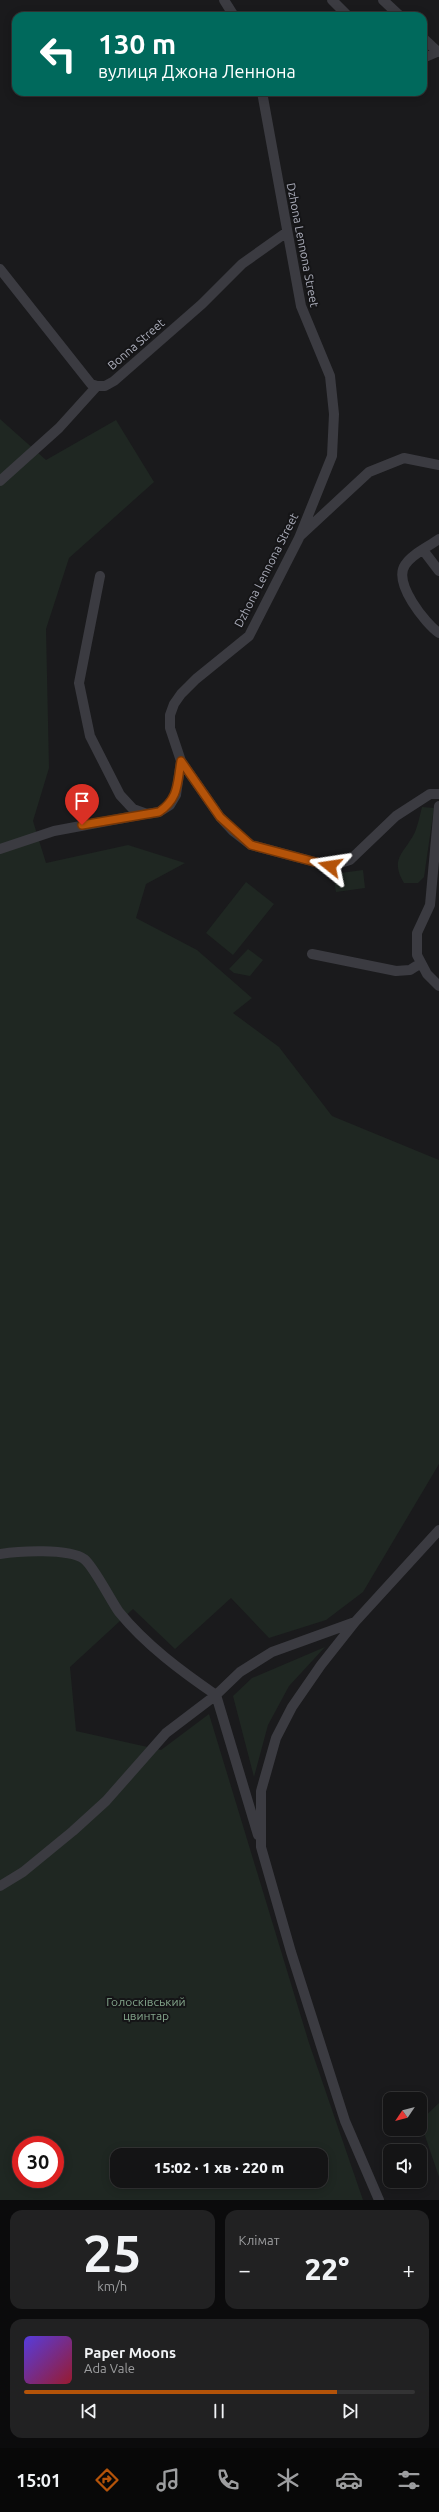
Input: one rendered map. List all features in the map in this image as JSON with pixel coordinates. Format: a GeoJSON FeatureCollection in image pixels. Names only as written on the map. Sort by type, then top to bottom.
{"type":"FeatureCollection","features":[{"type":"Feature","properties":{"kind":"street"},"geometry":{"type":"LineString","coordinates":[[224,0],[232,12]]}},
{"type":"Feature","properties":{"kind":"street"},"geometry":{"type":"LineString","coordinates":[[332,0],[344,12]]}},
{"type":"Feature","properties":{"kind":"street"},"geometry":{"type":"LineString","coordinates":[[383,0],[396,12]]}},
{"type":"Feature","properties":{"kind":"street"},"geometry":{"type":"LineString","coordinates":[[427,42],[438,52],[427,56]]}},
{"type":"Feature","properties":{"kind":"street","name":"Dzhona Lennona Street"},"geometry":{"type":"LineString","coordinates":[[263,96],[302,310],[330,376],[334,414],[332,456],[299,538],[249,636],[196,679],[174,704],[170,715],[170,728],[181,761],[220,817],[251,845],[330,866],[350,860],[396,816],[430,794],[439,794]]}},
{"type":"Feature","properties":{"kind":"street","name":"Bonna Street"},"geometry":{"type":"LineString","coordinates":[[97,386],[114,381],[129,369],[202,304],[242,264],[287,232]]}},
{"type":"Feature","properties":{"kind":"street"},"geometry":{"type":"LineString","coordinates":[[0,269],[41,323],[91,384],[97,386],[59,428],[0,481]]}},
{"type":"Feature","properties":{"kind":"street"},"geometry":{"type":"LineString","coordinates":[[299,538],[369,472],[404,458],[439,465]]}},
{"type":"Feature","properties":{"kind":"street"},"geometry":{"type":"LineString","coordinates":[[439,539],[409,559],[403,567],[402,575],[413,602],[422,617],[439,633]]}},
{"type":"Feature","properties":{"kind":"street"},"geometry":{"type":"LineString","coordinates":[[423,550],[439,571]]}},
{"type":"Feature","properties":{"kind":"street"},"geometry":{"type":"LineString","coordinates":[[100,576],[79,683],[90,736],[120,795],[133,809],[147,814]]}},
{"type":"Feature","properties":{"kind":"street"},"geometry":{"type":"LineString","coordinates":[[0,849],[54,831],[159,812],[170,805],[176,795],[181,761]]}},
{"type":"Feature","properties":{"kind":"street"},"geometry":{"type":"LineString","coordinates":[[430,906],[439,806]]}},
{"type":"Feature","properties":{"kind":"street"},"geometry":{"type":"LineString","coordinates":[[439,897],[430,906],[417,933],[417,955],[427,974],[439,986]]}},
{"type":"Feature","properties":{"kind":"street"},"geometry":{"type":"LineString","coordinates":[[312,954],[406,972],[421,963]]}},
{"type":"Feature","properties":{"kind":"street"},"geometry":{"type":"LineString","coordinates":[[261,1847],[261,1791],[276,1738],[292,1707],[321,1665],[355,1622],[439,1530]]}},
{"type":"Feature","properties":{"kind":"street"},"geometry":{"type":"LineString","coordinates":[[0,1554],[67,1553],[85,1559],[119,1611],[143,1638],[185,1673],[216,1695],[291,1952],[345,2121],[379,2200]]}},
{"type":"Feature","properties":{"kind":"street"},"geometry":{"type":"LineString","coordinates":[[0,1886],[23,1872],[73,1831],[106,1801],[166,1733],[216,1695],[240,1672],[265,1655],[286,1645],[355,1622]]}},
{"type":"Feature","properties":{"kind":"green space","name":"Голосківський цвинтар"},"geometry":{"type":"Polygon","coordinates":[[[0,419],[46,460],[116,420],[154,482],[69,558],[46,629],[49,768],[33,821],[46,863],[128,845],[185,863],[146,884],[136,918],[197,950],[252,998],[233,1013],[279,1047],[332,1116],[439,1160],[439,1464],[363,1592],[326,1620],[269,1638],[231,1598],[175,1649],[133,1609],[70,1667],[76,1731],[161,1750],[209,1714],[309,2043],[363,2200],[0,2200],[0,419]]]}},
{"type":"Feature","properties":{"kind":"green space"},"geometry":{"type":"Polygon","coordinates":[[[422,807],[434,808],[424,877],[418,883],[404,883],[398,867],[398,861],[415,832],[422,807]]]}},
{"type":"Feature","properties":{"kind":"green space"},"geometry":{"type":"Polygon","coordinates":[[[363,870],[365,888],[336,892],[333,874],[363,870]]]}},
{"type":"Feature","properties":{"kind":"green space"},"geometry":{"type":"Polygon","coordinates":[[[246,882],[274,904],[233,955],[206,933],[246,882]]]}},
{"type":"Feature","properties":{"kind":"green space"},"geometry":{"type":"Polygon","coordinates":[[[248,949],[263,960],[250,976],[234,973],[229,969],[248,949]]]}},
{"type":"Feature","properties":{"kind":"green space"},"geometry":{"type":"Polygon","coordinates":[[[325,1647],[289,1686],[268,1725],[254,1777],[233,1696],[252,1678],[325,1647]]]}},
{"type":"Feature","properties":{"kind":"green space"},"geometry":{"type":"Polygon","coordinates":[[[439,2103],[439,2177],[425,2136],[427,2136],[427,2114],[439,2103]]]}},
{"type":"Feature","properties":{"kind":"route"},"geometry":{"type":"LineString","coordinates":[[82,825],[159,812],[170,805],[176,795],[181,761],[220,817],[233,831],[251,845],[330,866]]}}]}
